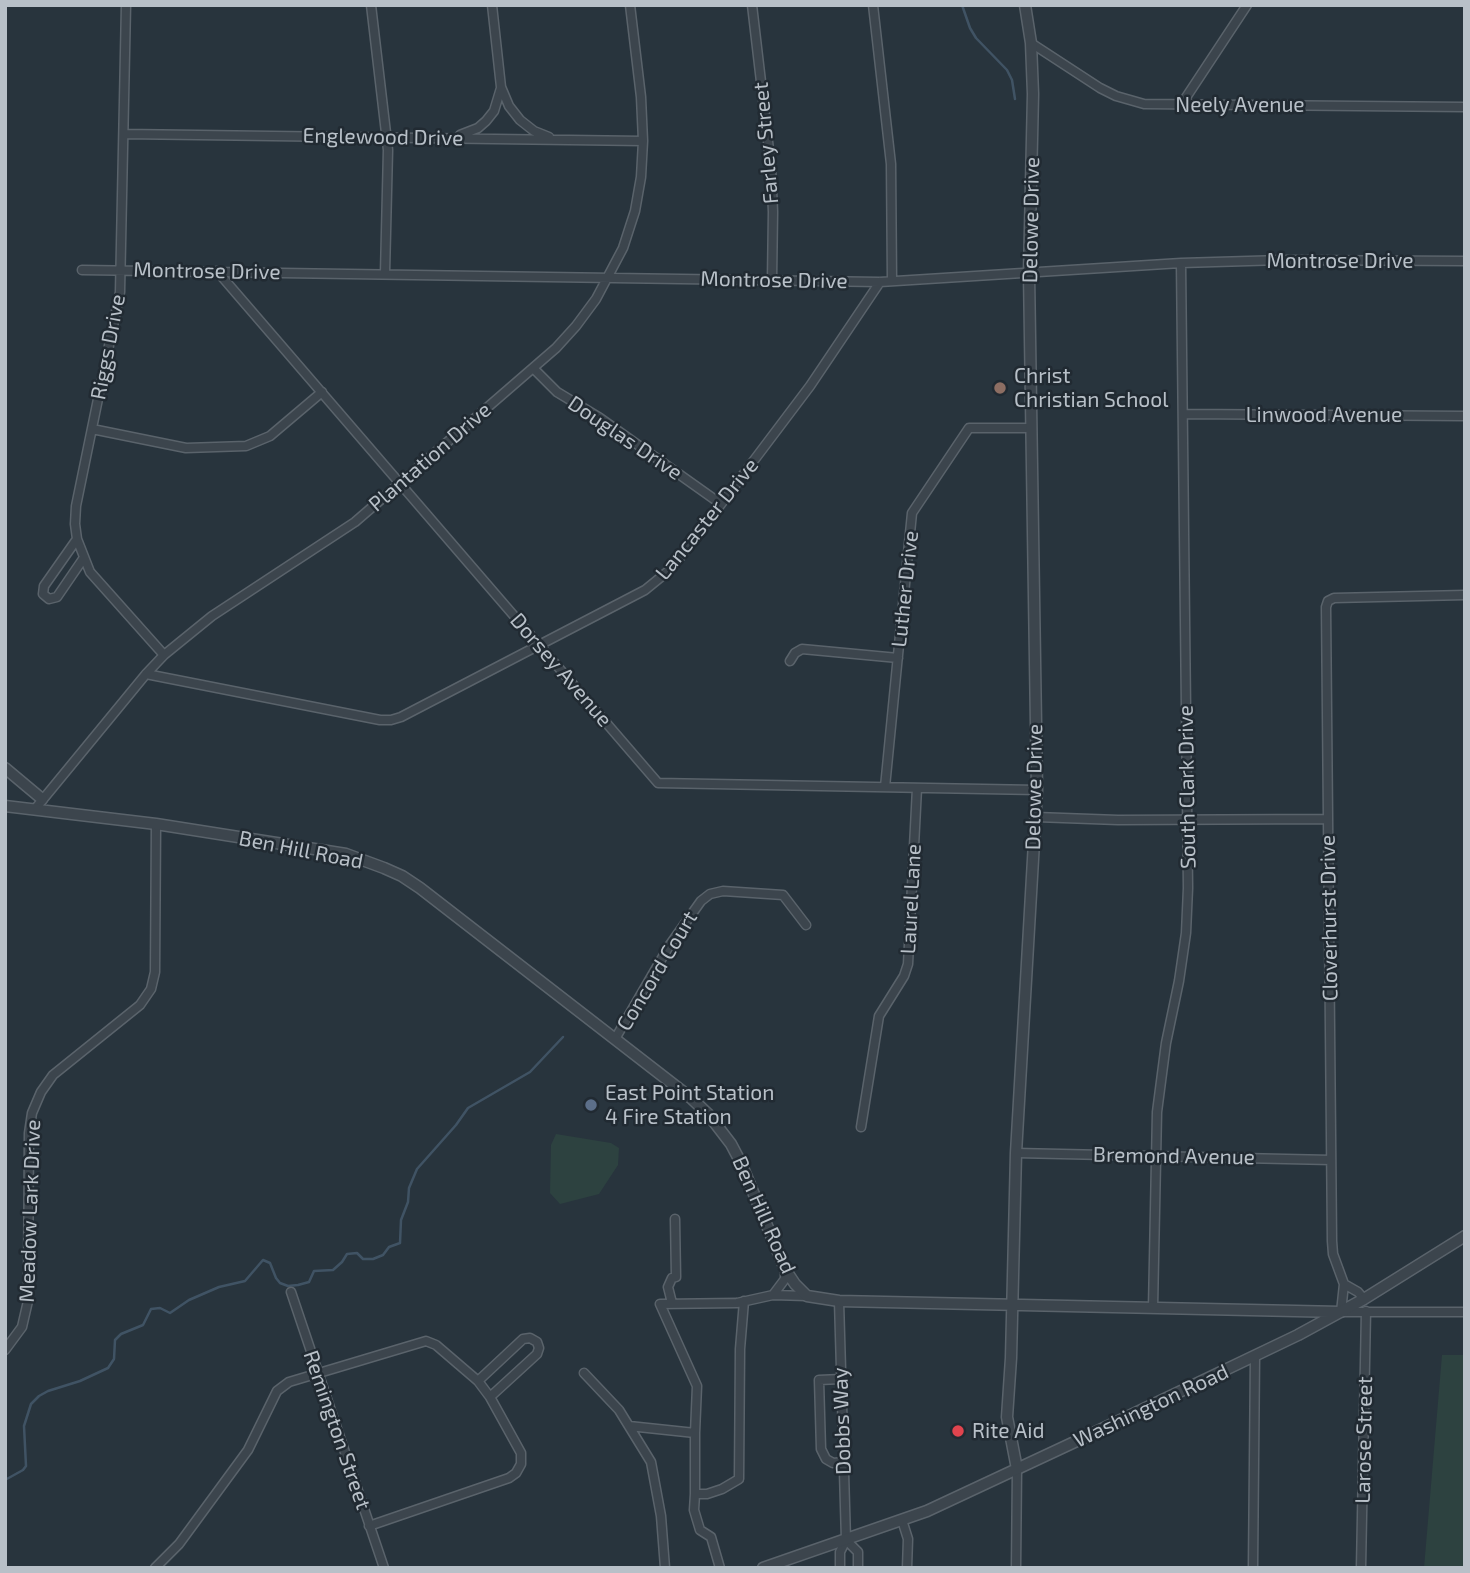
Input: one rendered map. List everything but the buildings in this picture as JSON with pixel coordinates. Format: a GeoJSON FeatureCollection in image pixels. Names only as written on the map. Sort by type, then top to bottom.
{"type":"FeatureCollection","features":[{"type":"Feature","properties":{"kind":"street","name":"Riggs Drive"},"geometry":{"type":"LineString","coordinates":[[125,5],[120,292],[76,506],[77,539],[83,559],[99,584],[164,655]]}},
{"type":"Feature","properties":{"kind":"street"},"geometry":{"type":"LineString","coordinates":[[371,5],[387,137],[385,273]]}},
{"type":"Feature","properties":{"kind":"street"},"geometry":{"type":"LineString","coordinates":[[492,5],[501,87],[509,106],[520,120],[534,131],[554,140]]}},
{"type":"Feature","properties":{"kind":"street","name":"Plantation Drive"},"geometry":{"type":"LineString","coordinates":[[35,809],[164,655],[212,616],[355,522],[533,368],[576,327],[596,299],[623,248],[635,211],[641,177],[643,141],[630,5]]}},
{"type":"Feature","properties":{"kind":"street","name":"Farley Street"},"geometry":{"type":"LineString","coordinates":[[752,5],[771,167],[772,280]]}},
{"type":"Feature","properties":{"kind":"street"},"geometry":{"type":"LineString","coordinates":[[873,5],[891,164],[892,281]]}},
{"type":"Feature","properties":{"kind":"street","name":"Delowe Drive"},"geometry":{"type":"LineString","coordinates":[[1016,1568],[1017,1469],[1007,1417],[1016,1153],[1037,790],[1029,273],[1033,94],[1031,43],[1025,5]]}},
{"type":"Feature","properties":{"kind":"street"},"geometry":{"type":"LineString","coordinates":[[1181,105],[1247,5]]}},
{"type":"Feature","properties":{"kind":"street","name":"Neely Avenue"},"geometry":{"type":"LineString","coordinates":[[1031,43],[1116,96],[1144,104],[1465,107]]}},
{"type":"Feature","properties":{"kind":"street"},"geometry":{"type":"LineString","coordinates":[[426,138],[459,136],[478,128],[494,111],[501,87]]}},
{"type":"Feature","properties":{"kind":"street","name":"Englewood Drive"},"geometry":{"type":"LineString","coordinates":[[124,134],[643,141]]}},
{"type":"Feature","properties":{"kind":"street","name":"Montrose Drive"},"geometry":{"type":"LineString","coordinates":[[82,270],[880,282],[1181,262],[1465,261]]}},
{"type":"Feature","properties":{"kind":"street","name":"South Clark Drive"},"geometry":{"type":"LineString","coordinates":[[1153,1308],[1156,1156],[1161,1074],[1186,933],[1181,262]]}},
{"type":"Feature","properties":{"kind":"street","name":"Dorsey Avenue"},"geometry":{"type":"LineString","coordinates":[[217,271],[658,783],[1037,790]]}},
{"type":"Feature","properties":{"kind":"street","name":"Lancaster Drive"},"geometry":{"type":"LineString","coordinates":[[146,674],[391,720],[658,582],[672,568],[810,386],[880,282]]}},
{"type":"Feature","properties":{"kind":"street","name":"Douglas Drive"},"geometry":{"type":"LineString","coordinates":[[533,368],[558,392],[600,418],[721,504]]}},
{"type":"Feature","properties":{"kind":"street"},"geometry":{"type":"LineString","coordinates":[[92,429],[186,449],[246,446],[270,436],[322,392]]}},
{"type":"Feature","properties":{"kind":"street","name":"Linwood Avenue"},"geometry":{"type":"LineString","coordinates":[[1183,414],[1465,416]]}},
{"type":"Feature","properties":{"kind":"street","name":"Luther Drive"},"geometry":{"type":"LineString","coordinates":[[885,787],[912,513],[969,428],[1031,428]]}},
{"type":"Feature","properties":{"kind":"street"},"geometry":{"type":"LineString","coordinates":[[77,539],[44,586],[43,594],[49,599],[57,597],[83,559]]}},
{"type":"Feature","properties":{"kind":"street","name":"Cloverhurst Drive"},"geometry":{"type":"LineString","coordinates":[[1341,1312],[1343,1284],[1333,1254],[1331,1160],[1326,607],[1328,601],[1334,598],[1465,595]]}},
{"type":"Feature","properties":{"kind":"street"},"geometry":{"type":"LineString","coordinates":[[790,662],[795,653],[802,649],[898,658]]}},
{"type":"Feature","properties":{"kind":"street"},"geometry":{"type":"LineString","coordinates":[[5,768],[42,799]]}},
{"type":"Feature","properties":{"kind":"street","name":"Laurel Lane"},"geometry":{"type":"LineString","coordinates":[[861,1127],[879,1016],[904,976],[908,964],[917,788]]}},
{"type":"Feature","properties":{"kind":"street","name":"Ben Hill Road"},"geometry":{"type":"LineString","coordinates":[[5,806],[156,824],[346,854],[384,867],[420,888],[691,1098],[723,1133],[741,1163],[785,1269],[807,1296],[839,1301],[1341,1312]]}},
{"type":"Feature","properties":{"kind":"street"},"geometry":{"type":"LineString","coordinates":[[1036,817],[1187,820],[1328,818]]}},
{"type":"Feature","properties":{"kind":"street","name":"Meadow Lark Drive"},"geometry":{"type":"LineString","coordinates":[[5,1350],[22,1327],[28,1301],[29,1133],[32,1113],[41,1092],[54,1075],[140,1005],[151,989],[155,972],[156,824]]}},
{"type":"Feature","properties":{"kind":"street","name":"Concord Court"},"geometry":{"type":"LineString","coordinates":[[615,1039],[668,946],[701,901],[710,894],[723,891],[783,895],[806,925]]}},
{"type":"Feature","properties":{"kind":"street","name":"Bremond Avenue"},"geometry":{"type":"LineString","coordinates":[[1016,1153],[1331,1160]]}},
{"type":"Feature","properties":{"kind":"street"},"geometry":{"type":"LineString","coordinates":[[672,1303],[668,1287],[672,1278],[676,1277],[675,1219]]}},
{"type":"Feature","properties":{"kind":"street","name":"Washington Road"},"geometry":{"type":"LineString","coordinates":[[763,1568],[902,1520],[1017,1469],[1341,1312],[1465,1236]]}},
{"type":"Feature","properties":{"kind":"street"},"geometry":{"type":"LineString","coordinates":[[773,1295],[785,1279],[785,1269]]}},
{"type":"Feature","properties":{"kind":"street"},"geometry":{"type":"LineString","coordinates":[[1343,1284],[1358,1292],[1364,1299]]}},
{"type":"Feature","properties":{"kind":"street","name":"Remington Street"},"geometry":{"type":"LineString","coordinates":[[291,1292],[384,1568]]}},
{"type":"Feature","properties":{"kind":"street"},"geometry":{"type":"LineString","coordinates":[[720,1568],[710,1537],[700,1530],[694,1510],[697,1386],[660,1304],[744,1301],[773,1295],[807,1296]]}},
{"type":"Feature","properties":{"kind":"street"},"geometry":{"type":"LineString","coordinates":[[695,1494],[722,1489],[739,1479],[740,1349],[744,1301]]}},
{"type":"Feature","properties":{"kind":"street","name":"Dobbs Way"},"geometry":{"type":"LineString","coordinates":[[839,1301],[846,1540]]}},
{"type":"Feature","properties":{"kind":"street","name":"Larose Street"},"geometry":{"type":"LineString","coordinates":[[1361,1568],[1366,1311]]}},
{"type":"Feature","properties":{"kind":"street"},"geometry":{"type":"LineString","coordinates":[[1341,1312],[1465,1312]]}},
{"type":"Feature","properties":{"kind":"street"},"geometry":{"type":"LineString","coordinates":[[478,1381],[523,1339],[530,1338],[537,1342],[537,1354],[491,1397]]}},
{"type":"Feature","properties":{"kind":"street"},"geometry":{"type":"LineString","coordinates":[[155,1568],[179,1545],[248,1450],[277,1391],[289,1382],[426,1341],[436,1345],[478,1381],[491,1397],[521,1453],[521,1464],[516,1474],[509,1478],[369,1526]]}},
{"type":"Feature","properties":{"kind":"street"},"geometry":{"type":"LineString","coordinates":[[1253,1568],[1255,1356]]}},
{"type":"Feature","properties":{"kind":"street"},"geometry":{"type":"LineString","coordinates":[[584,1373],[619,1410],[651,1462],[661,1516],[665,1568]]}},
{"type":"Feature","properties":{"kind":"street"},"geometry":{"type":"LineString","coordinates":[[841,1379],[819,1380],[819,1407],[821,1449],[826,1459],[834,1463],[844,1462]]}},
{"type":"Feature","properties":{"kind":"street"},"geometry":{"type":"LineString","coordinates":[[629,1426],[695,1433]]}},
{"type":"Feature","properties":{"kind":"street"},"geometry":{"type":"LineString","coordinates":[[902,1520],[908,1538],[907,1568]]}},
{"type":"Feature","properties":{"kind":"street"},"geometry":{"type":"LineString","coordinates":[[840,1568],[840,1552],[846,1540],[858,1552],[858,1568]]}},
{"type":"Feature","properties":{"kind":"green space"},"geometry":{"type":"Polygon","coordinates":[[[556,1134],[611,1143],[619,1148],[618,1165],[599,1194],[560,1204],[550,1193],[551,1145],[556,1134]]]}},
{"type":"Feature","properties":{"kind":"green space"},"geometry":{"type":"Polygon","coordinates":[[[1442,1355],[1465,1355],[1465,1568],[1424,1568],[1442,1355]]]}},
{"type":"Feature","properties":{"kind":"waterway"},"geometry":{"type":"LineString","coordinates":[[962,5],[976,38],[1007,70],[1012,80],[1015,99]]}},
{"type":"Feature","properties":{"kind":"waterway"},"geometry":{"type":"LineString","coordinates":[[5,1480],[26,1466],[24,1426],[31,1404],[48,1391],[80,1381],[108,1368],[114,1359],[115,1340],[121,1334],[143,1325],[151,1309],[160,1308],[170,1313],[189,1300],[219,1287],[245,1281],[263,1260],[270,1263],[280,1283],[298,1285],[309,1282],[314,1271],[333,1270],[347,1254],[357,1253],[363,1259],[373,1259],[383,1255],[389,1247],[400,1243],[401,1220],[417,1169],[468,1108],[530,1072],[563,1037]]}},
{"type":"Feature","properties":{"kind":"place","name":"Christ Christian School"},"geometry":{"type":"Point","coordinates":[1000,388]}},
{"type":"Feature","properties":{"kind":"place","name":"East Point Station 4 Fire Station"},"geometry":{"type":"Point","coordinates":[591,1105]}},
{"type":"Feature","properties":{"kind":"place","name":"Rite Aid"},"geometry":{"type":"Point","coordinates":[958,1431]}}]}
